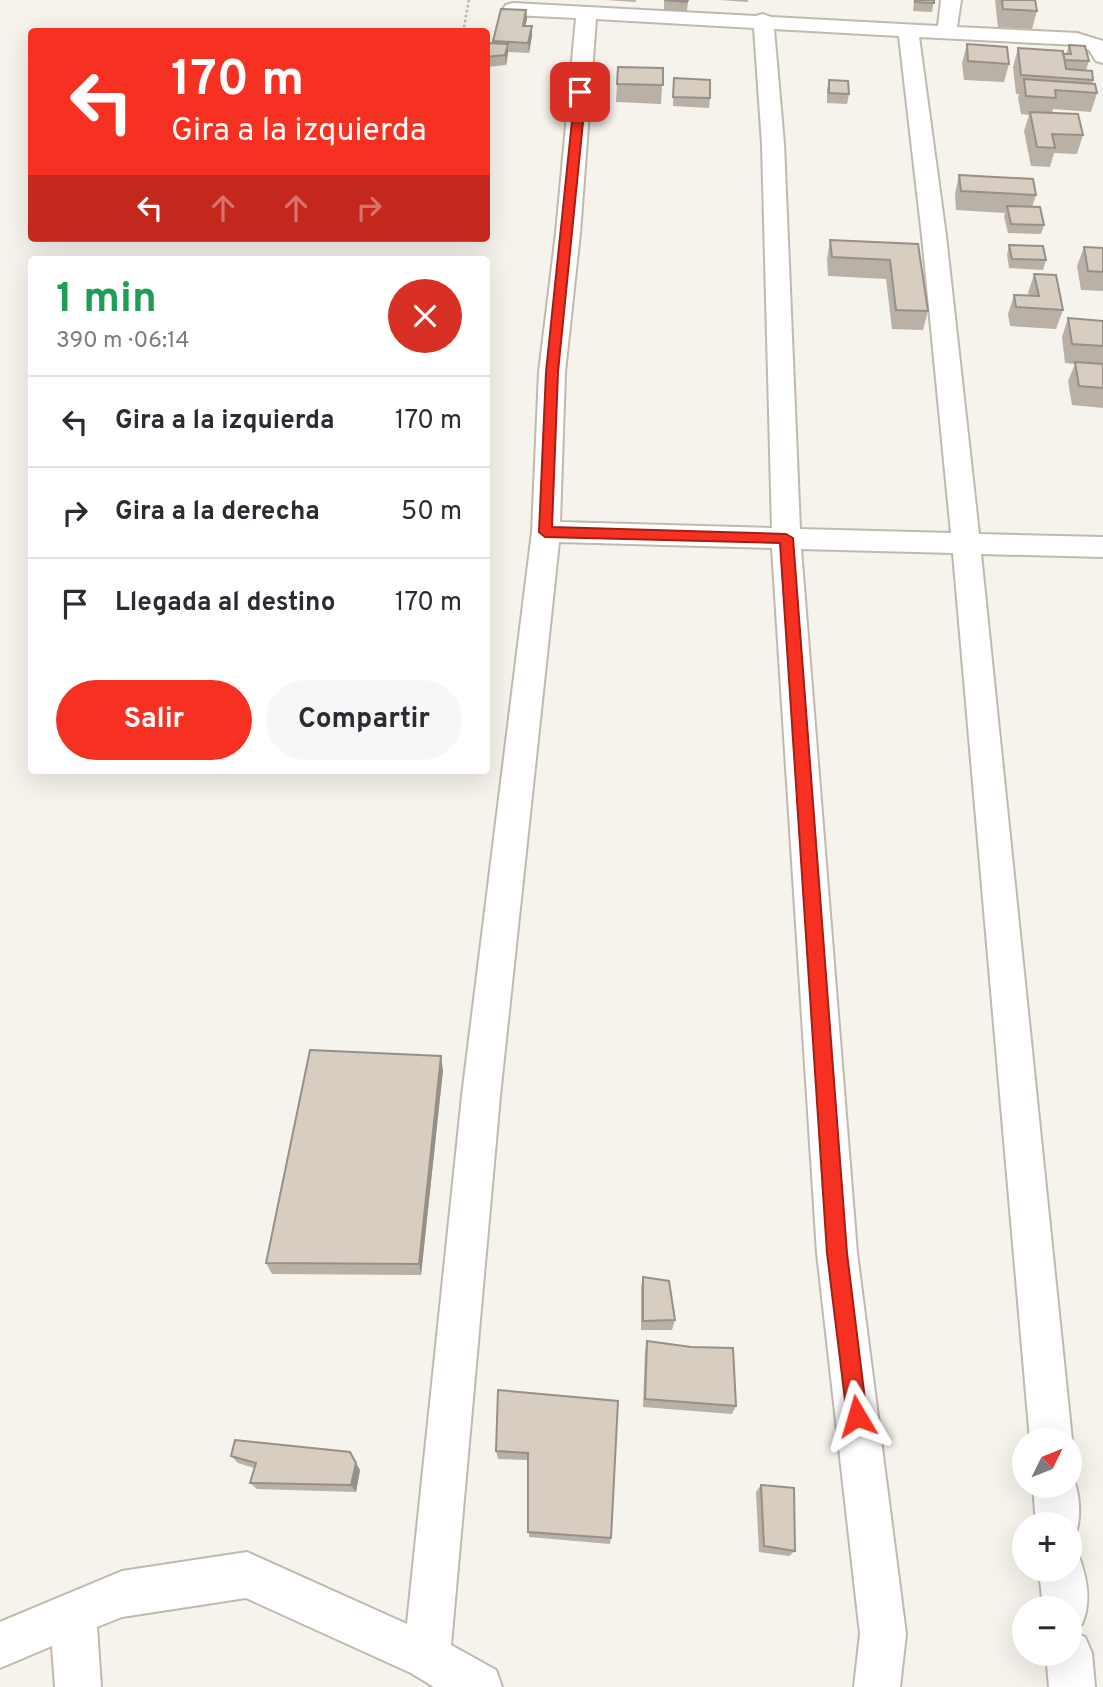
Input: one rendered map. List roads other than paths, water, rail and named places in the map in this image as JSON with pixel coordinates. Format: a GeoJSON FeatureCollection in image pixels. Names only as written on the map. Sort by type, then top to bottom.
{"type":"FeatureCollection","features":[{"type":"Feature","properties":{"kind":"street"},"geometry":{"type":"LineString","coordinates":[[947,30],[951,0]]}},
{"type":"Feature","properties":{"kind":"street"},"geometry":{"type":"LineString","coordinates":[[513,9],[763,20],[1077,39],[1093,43],[1102,52]]}},
{"type":"Feature","properties":{"kind":"street"},"geometry":{"type":"LineString","coordinates":[[427,1657],[482,1082],[545,532],[552,372],[568,233],[587,11]]}},
{"type":"Feature","properties":{"kind":"street"},"geometry":{"type":"LineString","coordinates":[[763,20],[781,313],[786,538],[837,1253],[883,1634],[877,1687]]}},
{"type":"Feature","properties":{"kind":"street"},"geometry":{"type":"LineString","coordinates":[[908,28],[934,236],[966,542],[1050,1428]]}},
{"type":"Feature","properties":{"kind":"street"},"geometry":{"type":"LineString","coordinates":[[545,532],[1103,547]]}},
{"type":"Feature","properties":{"kind":"street"},"geometry":{"type":"LineString","coordinates":[[0,1645],[122,1594],[247,1575],[427,1657],[479,1687]]}},
{"type":"Feature","properties":{"kind":"street"},"geometry":{"type":"LineString","coordinates":[[73,1615],[78,1687]]}},
{"type":"Feature","properties":{"kind":"street"},"geometry":{"type":"LineString","coordinates":[[1070,1666],[1072,1687]]}}]}
